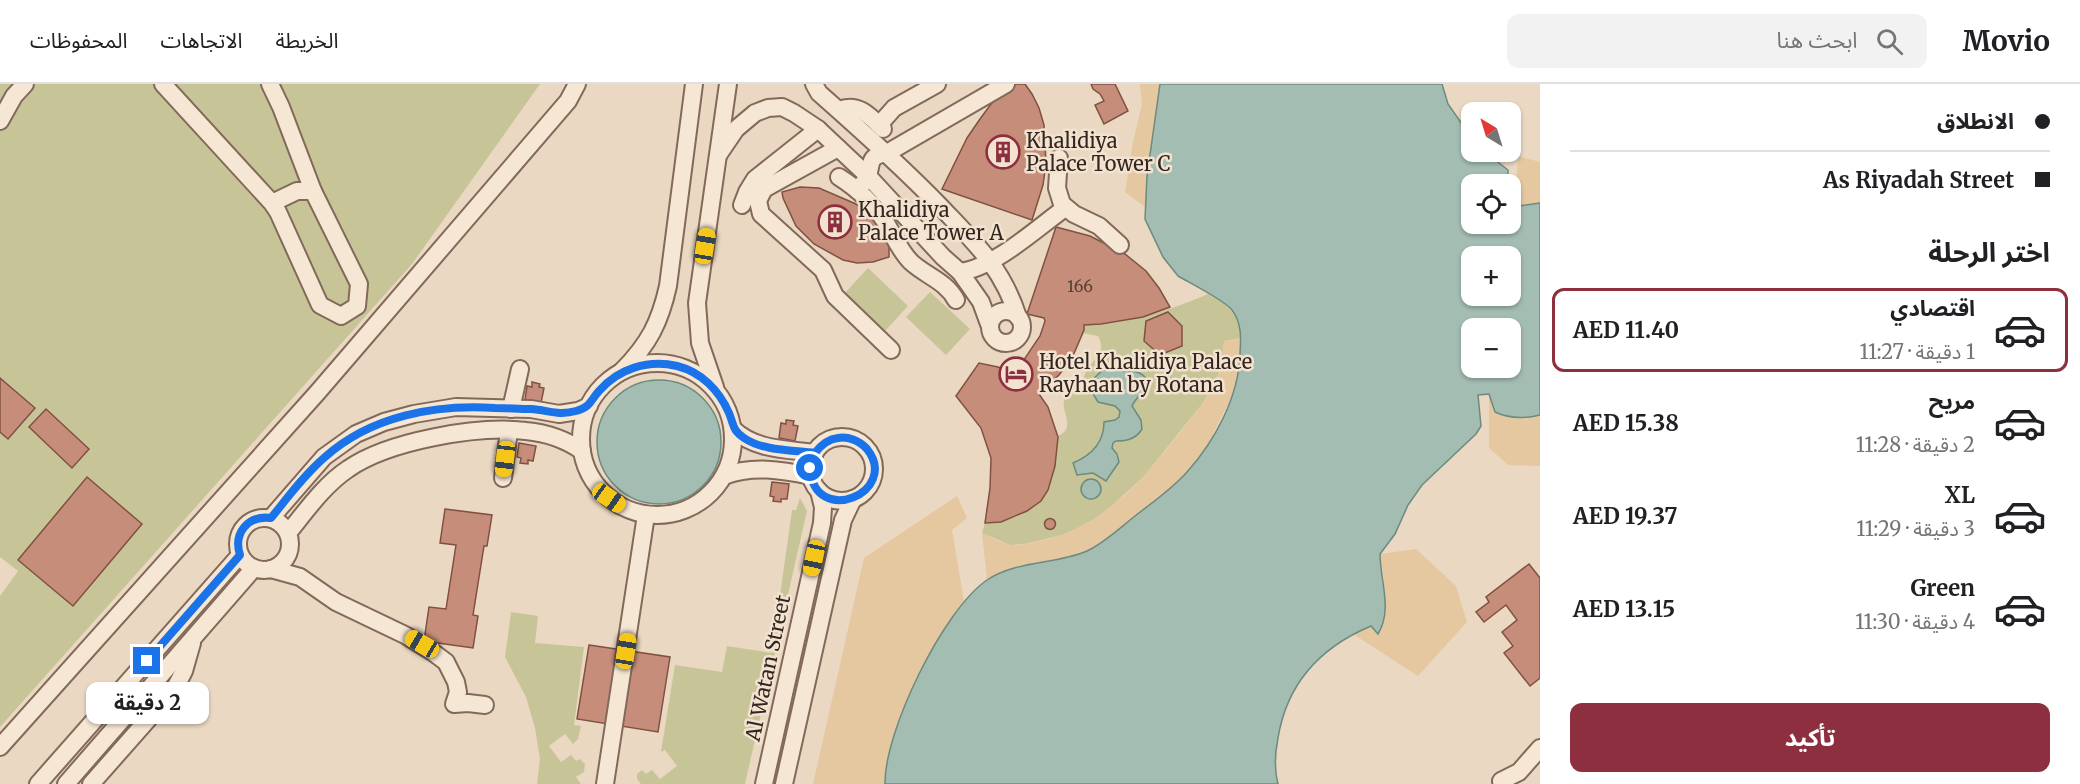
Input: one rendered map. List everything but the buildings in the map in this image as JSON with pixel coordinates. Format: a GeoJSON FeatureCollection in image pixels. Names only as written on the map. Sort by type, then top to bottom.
{"type":"FeatureCollection","features":[{"type":"Feature","properties":{"kind":"street"},"geometry":{"type":"LineString","coordinates":[[0,121],[14,96],[25,84]]}},
{"type":"Feature","properties":{"kind":"street"},"geometry":{"type":"LineString","coordinates":[[163,84],[273,203],[320,305],[341,316],[357,306],[359,284],[313,191],[270,84]]}},
{"type":"Feature","properties":{"kind":"street"},"geometry":{"type":"LineString","coordinates":[[0,747],[317,393],[568,100],[577,84]]}},
{"type":"Feature","properties":{"kind":"street"},"geometry":{"type":"LineString","coordinates":[[621,373],[645,346],[662,310],[668,286],[694,84]]}},
{"type":"Feature","properties":{"kind":"street"},"geometry":{"type":"LineString","coordinates":[[716,390],[693,372],[664,363],[634,367],[608,382],[589,406],[582,428],[582,451],[585,464],[599,488],[620,506],[646,515],[661,515],[691,508],[715,489],[730,461],[733,445],[730,415],[716,390],[700,343],[697,315],[728,84]]}},
{"type":"Feature","properties":{"kind":"street"},"geometry":{"type":"LineString","coordinates":[[719,154],[726,141],[741,124],[755,113],[768,108],[782,107],[794,112],[818,129],[872,180],[956,269],[978,297],[991,335],[1004,343],[1014,341],[1021,332],[1021,322],[1007,288],[991,262],[892,157],[819,93],[814,84]]}},
{"type":"Feature","properties":{"kind":"street"},"geometry":{"type":"LineString","coordinates":[[839,110],[847,106],[854,106],[881,127],[894,108],[937,84]]}},
{"type":"Feature","properties":{"kind":"street"},"geometry":{"type":"LineString","coordinates":[[872,180],[871,162],[878,155],[892,157],[1006,84]]}},
{"type":"Feature","properties":{"kind":"street"},"geometry":{"type":"LineString","coordinates":[[742,205],[755,179],[818,129]]}},
{"type":"Feature","properties":{"kind":"street"},"geometry":{"type":"LineString","coordinates":[[838,148],[764,189],[760,194],[759,208],[766,219],[823,270],[835,296],[891,350]]}},
{"type":"Feature","properties":{"kind":"street"},"geometry":{"type":"LineString","coordinates":[[858,190],[872,180],[887,181],[891,178],[897,167],[892,157]]}},
{"type":"Feature","properties":{"kind":"street"},"geometry":{"type":"LineString","coordinates":[[1059,158],[1058,194],[1065,208],[1100,226],[1120,245]]}},
{"type":"Feature","properties":{"kind":"street"},"geometry":{"type":"LineString","coordinates":[[839,177],[858,190],[881,216],[904,254],[920,269],[949,289],[956,300]]}},
{"type":"Feature","properties":{"kind":"street"},"geometry":{"type":"LineString","coordinates":[[273,203],[297,191],[313,191]]}},
{"type":"Feature","properties":{"kind":"street"},"geometry":{"type":"LineString","coordinates":[[938,280],[956,269],[975,270],[991,262],[1065,208]]}},
{"type":"Feature","properties":{"kind":"street"},"geometry":{"type":"LineString","coordinates":[[989,324],[994,315],[999,312],[1010,311],[1018,317]]}},
{"type":"Feature","properties":{"kind":"street"},"geometry":{"type":"LineString","coordinates":[[512,409],[520,369]]}},
{"type":"Feature","properties":{"kind":"street"},"geometry":{"type":"LineString","coordinates":[[271,518],[314,467],[345,441],[376,425],[414,414],[456,407],[531,409],[552,414],[572,412],[589,406]]}},
{"type":"Feature","properties":{"kind":"street"},"geometry":{"type":"LineString","coordinates":[[414,414],[436,438]]}},
{"type":"Feature","properties":{"kind":"street"},"geometry":{"type":"LineString","coordinates":[[549,435],[552,414]]}},
{"type":"Feature","properties":{"kind":"street"},"geometry":{"type":"LineString","coordinates":[[733,429],[752,443],[815,453]]}},
{"type":"Feature","properties":{"kind":"street"},"geometry":{"type":"LineString","coordinates":[[66,784],[193,638],[263,569],[283,562],[289,541],[325,488],[347,469],[381,452],[436,438],[509,430],[549,435],[582,451]]}},
{"type":"Feature","properties":{"kind":"street"},"geometry":{"type":"LineString","coordinates":[[503,478],[509,430]]}},
{"type":"Feature","properties":{"kind":"street"},"geometry":{"type":"LineString","coordinates":[[838,438],[854,440],[868,450],[872,458],[873,474],[867,489],[853,499],[835,500],[819,491],[811,476],[815,453],[824,443],[838,438]]}},
{"type":"Feature","properties":{"kind":"street"},"geometry":{"type":"LineString","coordinates":[[764,469],[768,447]]}},
{"type":"Feature","properties":{"kind":"street"},"geometry":{"type":"LineString","coordinates":[[724,476],[764,469],[811,476]]}},
{"type":"Feature","properties":{"kind":"street","name":"Al Watan Street"},"geometry":{"type":"LineString","coordinates":[[764,784],[822,523],[823,507],[819,491]]}},
{"type":"Feature","properties":{"kind":"street","name":"Al Watan Street"},"geometry":{"type":"LineString","coordinates":[[784,784],[843,520],[853,499]]}},
{"type":"Feature","properties":{"kind":"street"},"geometry":{"type":"LineString","coordinates":[[605,784],[646,515]]}},
{"type":"Feature","properties":{"kind":"street"},"geometry":{"type":"LineString","coordinates":[[300,577],[281,524],[271,518],[258,518],[246,524],[237,542],[240,555],[246,563],[300,577],[336,602],[405,635],[446,662],[457,686],[457,697],[454,704],[485,705]]}},
{"type":"Feature","properties":{"kind":"street"},"geometry":{"type":"LineString","coordinates":[[38,784],[240,555]]}},
{"type":"Feature","properties":{"kind":"street"},"geometry":{"type":"LineString","coordinates":[[91,784],[174,690],[184,671],[193,638]]}},
{"type":"Feature","properties":{"kind":"street"},"geometry":{"type":"LineString","coordinates":[[1501,780],[1519,772],[1540,748]]}},
{"type":"Feature","properties":{"kind":"shaded area"},"geometry":{"type":"Polygon","coordinates":[[[0,84],[540,84],[412,264],[0,727],[0,596],[18,571],[0,557],[0,84]]]}},
{"type":"Feature","properties":{"kind":"shaded area"},"geometry":{"type":"Polygon","coordinates":[[[1160,84],[1442,84],[1448,104],[1461,123],[1461,162],[1498,162],[1508,170],[1508,174],[1461,174],[1461,234],[1521,234],[1521,206],[1540,203],[1540,415],[1517,418],[1506,416],[1495,412],[1489,394],[1478,395],[1481,426],[1476,434],[1422,485],[1408,505],[1395,534],[1380,554],[1385,615],[1378,634],[1371,626],[1322,656],[1309,669],[1289,700],[1276,749],[1275,767],[1278,784],[885,784],[887,762],[894,734],[905,705],[935,644],[952,617],[970,595],[987,580],[1011,569],[1062,559],[1087,551],[1106,540],[1181,478],[1207,446],[1224,417],[1239,370],[1241,337],[1238,320],[1232,310],[1222,301],[1178,276],[1163,257],[1145,219],[1147,176],[1160,84]]]}},
{"type":"Feature","properties":{"kind":"shaded area"},"geometry":{"type":"Polygon","coordinates":[[[868,268],[908,306],[884,332],[844,294],[868,268]]]}},
{"type":"Feature","properties":{"kind":"shaded area"},"geometry":{"type":"Polygon","coordinates":[[[930,292],[970,329],[946,355],[906,317],[930,292]]]}},
{"type":"Feature","properties":{"kind":"shaded area"},"geometry":{"type":"Polygon","coordinates":[[[1208,294],[1235,315],[1241,338],[1224,341],[1218,375],[1203,403],[1145,475],[1094,520],[1066,534],[1025,544],[1010,545],[982,533],[985,523],[1020,515],[1032,508],[1049,486],[1058,436],[1067,427],[1064,398],[1080,386],[1086,371],[1101,349],[1098,336],[1083,333],[1084,325],[1116,322],[1147,315],[1208,294]]]}},
{"type":"Feature","properties":{"kind":"shaded area"},"geometry":{"type":"Polygon","coordinates":[[[1103,370],[1140,373],[1147,380],[1145,388],[1132,406],[1141,420],[1142,429],[1131,439],[1113,443],[1112,448],[1119,462],[1106,481],[1093,473],[1077,475],[1073,463],[1096,447],[1102,436],[1104,422],[1119,417],[1120,411],[1115,406],[1098,402],[1092,392],[1093,379],[1103,370]]]}},
{"type":"Feature","properties":{"kind":"shaded area"},"geometry":{"type":"Polygon","coordinates":[[[659,380],[683,385],[703,398],[716,418],[721,442],[716,466],[703,486],[683,499],[659,504],[635,499],[615,486],[602,466],[597,442],[602,418],[615,398],[635,385],[659,380]]]}},
{"type":"Feature","properties":{"kind":"shaded area"},"geometry":{"type":"Polygon","coordinates":[[[1091,479],[1098,482],[1101,489],[1098,496],[1091,499],[1084,496],[1081,489],[1084,482],[1091,479]]]}},
{"type":"Feature","properties":{"kind":"shaded area"},"geometry":{"type":"Polygon","coordinates":[[[800,498],[807,511],[745,784],[641,784],[637,779],[637,774],[642,770],[646,774],[652,770],[660,779],[677,766],[665,750],[661,752],[675,665],[722,672],[727,646],[772,653],[792,510],[796,510],[800,498]]]}},
{"type":"Feature","properties":{"kind":"shaded area"},"geometry":{"type":"Polygon","coordinates":[[[511,612],[538,616],[535,643],[584,647],[574,725],[581,726],[578,739],[573,744],[565,734],[549,746],[561,762],[571,755],[576,761],[580,759],[585,764],[584,772],[576,777],[581,784],[537,784],[540,759],[535,728],[526,697],[505,657],[511,612]]]}},
{"type":"Feature","properties":{"kind":"sand"},"geometry":{"type":"Polygon","coordinates":[[[1140,84],[1160,84],[1145,207],[1125,192],[1142,104],[1140,84]]]}},
{"type":"Feature","properties":{"kind":"sand"},"geometry":{"type":"Polygon","coordinates":[[[1521,157],[1540,162],[1540,203],[1521,206],[1521,174],[1517,174],[1518,162],[1521,162],[1521,157]]]}},
{"type":"Feature","properties":{"kind":"sand"},"geometry":{"type":"Polygon","coordinates":[[[1241,338],[1239,371],[1233,394],[1206,448],[1186,473],[1162,495],[1087,551],[1017,566],[987,580],[982,533],[1008,544],[1024,544],[1066,533],[1104,512],[1136,484],[1201,405],[1219,373],[1224,341],[1241,338]]]}},
{"type":"Feature","properties":{"kind":"sand"},"geometry":{"type":"Polygon","coordinates":[[[1489,394],[1495,412],[1526,419],[1540,415],[1540,466],[1508,465],[1489,448],[1489,394]]]}},
{"type":"Feature","properties":{"kind":"sand"},"geometry":{"type":"Polygon","coordinates":[[[957,496],[967,518],[952,530],[964,601],[929,654],[911,692],[896,732],[885,784],[813,784],[864,558],[957,496]]]}},
{"type":"Feature","properties":{"kind":"sand"},"geometry":{"type":"Polygon","coordinates":[[[1416,549],[1456,586],[1467,622],[1418,676],[1353,634],[1372,626],[1385,616],[1384,580],[1380,554],[1416,549]]]}},
{"type":"Feature","properties":{"kind":"place","name":"Khalidiya Palace Tower C"},"geometry":{"type":"Point","coordinates":[1003,152]}},
{"type":"Feature","properties":{"kind":"place","name":"Khalidiya Palace Tower A"},"geometry":{"type":"Point","coordinates":[835,222]}},
{"type":"Feature","properties":{"kind":"place","name":"Hotel Khalidiya Palace Rayhaan by Rotana"},"geometry":{"type":"Point","coordinates":[1016,374]}},
{"type":"Feature","properties":{"kind":"route"},"geometry":{"type":"LineString","coordinates":[[147,661],[240,555],[237,542],[246,524],[258,518],[271,518],[324,457],[356,434],[384,422],[456,407],[531,409],[552,414],[578,411],[589,406],[597,393],[621,373],[634,367],[664,363],[679,366],[706,380],[724,402],[733,429],[757,445],[815,453],[830,440],[846,438],[862,444],[868,450],[874,466],[867,489],[853,499],[844,501],[826,497],[819,491],[814,484],[810,468]]}}]}
